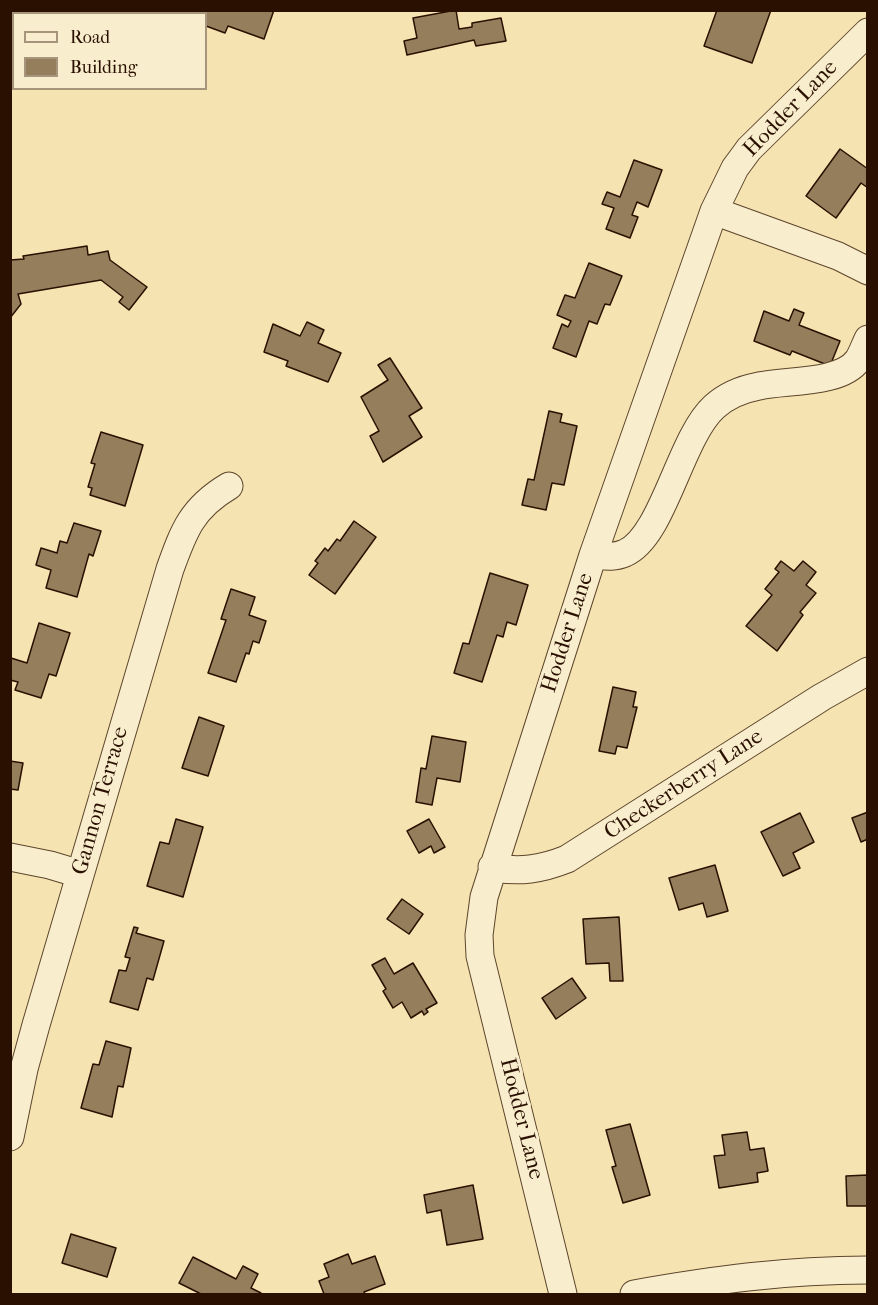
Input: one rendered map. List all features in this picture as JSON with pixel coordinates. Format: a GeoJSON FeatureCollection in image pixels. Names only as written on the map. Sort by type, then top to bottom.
{"type":"FeatureCollection","features":[{"type":"Feature","properties":{"kind":"street","name":"Hodder Lane"},"geometry":{"type":"LineString","coordinates":[[563,1294],[480,956],[480,918],[492,867],[593,555],[714,211],[735,168],[749,149],[867,32]]}},
{"type":"Feature","properties":{"kind":"street"},"geometry":{"type":"LineString","coordinates":[[714,211],[838,256],[867,271]]}},
{"type":"Feature","properties":{"kind":"street"},"geometry":{"type":"LineString","coordinates":[[593,555],[611,557],[623,554],[638,543],[657,516],[694,436],[714,407],[727,397],[760,385],[834,375],[847,370],[858,361],[867,339]]}},
{"type":"Feature","properties":{"kind":"street","name":"Gannon Terrace"},"geometry":{"type":"LineString","coordinates":[[10,1137],[24,1070],[170,569],[189,523],[200,507],[213,495],[229,486]]}},
{"type":"Feature","properties":{"kind":"street","name":"Checkerberry Lane"},"geometry":{"type":"LineString","coordinates":[[492,867],[510,871],[532,870],[567,860],[822,697],[867,671]]}},
{"type":"Feature","properties":{"kind":"street"},"geometry":{"type":"LineString","coordinates":[[10,857],[80,874]]}},
{"type":"Feature","properties":{"kind":"street"},"geometry":{"type":"LineString","coordinates":[[634,1294],[733,1278],[826,1270],[867,1270]]}},
{"type":"Feature","properties":{"kind":"building"},"geometry":{"type":"Polygon","coordinates":[[[198,10],[274,10],[264,39],[228,26],[225,33],[207,26],[207,12],[198,12],[198,10]]]}},
{"type":"Feature","properties":{"kind":"building"},"geometry":{"type":"Polygon","coordinates":[[[456,10],[459,29],[472,27],[472,23],[501,18],[506,41],[476,46],[474,40],[407,55],[404,41],[417,38],[413,18],[456,10]]]}},
{"type":"Feature","properties":{"kind":"building"},"geometry":{"type":"Polygon","coordinates":[[[717,10],[771,10],[752,63],[704,46],[717,10]]]}},
{"type":"Feature","properties":{"kind":"building"},"geometry":{"type":"Polygon","coordinates":[[[840,149],[868,169],[868,188],[861,183],[836,218],[806,196],[840,149]]]}},
{"type":"Feature","properties":{"kind":"building"},"geometry":{"type":"Polygon","coordinates":[[[634,160],[662,170],[648,207],[637,202],[632,215],[638,217],[630,238],[606,229],[614,208],[602,204],[607,192],[620,197],[634,160]]]}},
{"type":"Feature","properties":{"kind":"building"},"geometry":{"type":"Polygon","coordinates":[[[87,246],[88,255],[108,251],[110,260],[147,287],[129,310],[119,302],[123,297],[101,280],[18,294],[21,304],[10,318],[10,260],[87,246]]]}},
{"type":"Feature","properties":{"kind":"building"},"geometry":{"type":"Polygon","coordinates":[[[589,263],[622,276],[610,305],[605,304],[597,324],[589,321],[576,357],[553,348],[562,324],[568,327],[571,321],[557,315],[565,295],[575,298],[589,263]]]}},
{"type":"Feature","properties":{"kind":"building"},"geometry":{"type":"Polygon","coordinates":[[[794,309],[804,313],[799,325],[840,341],[830,366],[792,351],[790,355],[754,341],[764,311],[789,321],[794,309]]]}},
{"type":"Feature","properties":{"kind":"building"},"geometry":{"type":"Polygon","coordinates":[[[307,322],[324,330],[318,343],[341,353],[328,382],[286,366],[288,361],[264,352],[273,324],[300,336],[307,322]]]}},
{"type":"Feature","properties":{"kind":"building"},"geometry":{"type":"Polygon","coordinates":[[[390,358],[422,408],[409,416],[422,437],[383,462],[370,436],[379,431],[361,397],[388,380],[378,365],[390,358]]]}},
{"type":"Feature","properties":{"kind":"building"},"geometry":{"type":"Polygon","coordinates":[[[549,411],[562,414],[560,422],[577,426],[564,485],[552,483],[546,510],[522,505],[528,479],[534,480],[549,411]]]}},
{"type":"Feature","properties":{"kind":"building"},"geometry":{"type":"Polygon","coordinates":[[[101,432],[143,445],[125,506],[90,495],[92,488],[88,487],[95,464],[91,463],[101,432]]]}},
{"type":"Feature","properties":{"kind":"building"},"geometry":{"type":"Polygon","coordinates":[[[354,521],[376,537],[335,594],[309,575],[318,563],[315,561],[325,548],[328,551],[337,539],[340,541],[354,521]]]}},
{"type":"Feature","properties":{"kind":"building"},"geometry":{"type":"Polygon","coordinates":[[[74,523],[101,531],[93,556],[89,554],[77,597],[46,588],[51,570],[36,565],[41,548],[57,553],[60,541],[67,543],[74,523]]]}},
{"type":"Feature","properties":{"kind":"building"},"geometry":{"type":"Polygon","coordinates":[[[781,561],[794,571],[803,561],[816,572],[806,585],[816,593],[800,612],[803,615],[777,651],[746,626],[772,595],[765,589],[779,572],[775,569],[781,561]]]}},
{"type":"Feature","properties":{"kind":"building"},"geometry":{"type":"Polygon","coordinates":[[[490,573],[528,585],[516,625],[507,622],[503,637],[497,635],[482,682],[454,673],[463,643],[469,644],[490,573]]]}},
{"type":"Feature","properties":{"kind":"building"},"geometry":{"type":"Polygon","coordinates":[[[231,589],[255,597],[249,615],[266,621],[259,643],[253,641],[249,654],[246,653],[236,682],[208,673],[226,620],[221,619],[231,589]]]}},
{"type":"Feature","properties":{"kind":"building"},"geometry":{"type":"Polygon","coordinates":[[[39,623],[70,633],[56,676],[49,674],[41,698],[15,690],[18,682],[10,680],[11,658],[27,663],[39,623]]]}},
{"type":"Feature","properties":{"kind":"building"},"geometry":{"type":"Polygon","coordinates":[[[613,687],[636,692],[633,707],[637,707],[627,748],[617,746],[615,754],[599,751],[613,687]]]}},
{"type":"Feature","properties":{"kind":"building"},"geometry":{"type":"Polygon","coordinates":[[[199,717],[224,726],[208,776],[182,768],[199,717]]]}},
{"type":"Feature","properties":{"kind":"building"},"geometry":{"type":"Polygon","coordinates":[[[432,736],[466,742],[460,782],[437,778],[432,805],[416,802],[421,768],[426,769],[432,736]]]}},
{"type":"Feature","properties":{"kind":"building"},"geometry":{"type":"Polygon","coordinates":[[[10,761],[23,763],[18,790],[10,789],[10,761]]]}},
{"type":"Feature","properties":{"kind":"building"},"geometry":{"type":"Polygon","coordinates":[[[868,812],[868,839],[861,842],[852,818],[868,812]]]}},
{"type":"Feature","properties":{"kind":"building"},"geometry":{"type":"Polygon","coordinates":[[[800,813],[814,842],[793,853],[800,868],[783,876],[761,832],[800,813]]]}},
{"type":"Feature","properties":{"kind":"building"},"geometry":{"type":"Polygon","coordinates":[[[176,819],[203,827],[183,897],[147,886],[160,842],[169,844],[176,819]]]}},
{"type":"Feature","properties":{"kind":"building"},"geometry":{"type":"Polygon","coordinates":[[[429,819],[445,847],[434,853],[431,846],[419,853],[407,831],[429,819]]]}},
{"type":"Feature","properties":{"kind":"building"},"geometry":{"type":"Polygon","coordinates":[[[715,865],[728,911],[707,917],[703,903],[679,910],[669,878],[715,865]]]}},
{"type":"Feature","properties":{"kind":"building"},"geometry":{"type":"Polygon","coordinates":[[[402,899],[423,914],[409,934],[387,919],[402,899]]]}},
{"type":"Feature","properties":{"kind":"building"},"geometry":{"type":"Polygon","coordinates":[[[619,917],[623,981],[610,981],[609,963],[586,964],[583,919],[619,917]]]}},
{"type":"Feature","properties":{"kind":"building"},"geometry":{"type":"Polygon","coordinates":[[[134,927],[138,928],[136,933],[164,941],[153,980],[147,978],[138,1010],[110,1002],[119,970],[126,971],[130,958],[125,957],[134,927]]]}},
{"type":"Feature","properties":{"kind":"building"},"geometry":{"type":"Polygon","coordinates":[[[385,958],[394,974],[413,963],[437,1003],[426,1009],[428,1012],[424,1015],[422,1011],[411,1018],[402,1002],[393,1008],[383,991],[386,989],[372,965],[385,958]]]}},
{"type":"Feature","properties":{"kind":"building"},"geometry":{"type":"Polygon","coordinates":[[[572,978],[586,998],[556,1019],[542,998],[572,978]]]}},
{"type":"Feature","properties":{"kind":"building"},"geometry":{"type":"Polygon","coordinates":[[[106,1041],[131,1048],[123,1087],[118,1086],[112,1117],[81,1108],[93,1064],[99,1065],[106,1041]]]}},
{"type":"Feature","properties":{"kind":"building"},"geometry":{"type":"Polygon","coordinates":[[[630,1124],[650,1195],[623,1203],[612,1167],[616,1166],[606,1130],[630,1124]]]}},
{"type":"Feature","properties":{"kind":"building"},"geometry":{"type":"Polygon","coordinates":[[[747,1132],[750,1150],[764,1148],[768,1171],[757,1173],[758,1182],[719,1188],[714,1156],[725,1155],[722,1135],[747,1132]]]}},
{"type":"Feature","properties":{"kind":"building"},"geometry":{"type":"Polygon","coordinates":[[[868,1175],[868,1206],[847,1206],[846,1176],[868,1175]]]}},
{"type":"Feature","properties":{"kind":"building"},"geometry":{"type":"Polygon","coordinates":[[[473,1185],[483,1239],[447,1245],[441,1210],[427,1213],[424,1195],[473,1185]]]}},
{"type":"Feature","properties":{"kind":"building"},"geometry":{"type":"Polygon","coordinates":[[[71,1234],[116,1248],[107,1277],[62,1263],[71,1234]]]}},
{"type":"Feature","properties":{"kind":"building"},"geometry":{"type":"Polygon","coordinates":[[[348,1254],[352,1264],[375,1256],[385,1284],[364,1292],[365,1294],[324,1294],[319,1281],[329,1277],[324,1264],[348,1254]]]}},
{"type":"Feature","properties":{"kind":"building"},"geometry":{"type":"Polygon","coordinates":[[[193,1257],[236,1279],[243,1266],[258,1274],[251,1288],[261,1293],[201,1294],[179,1283],[193,1257]]]}}]}
